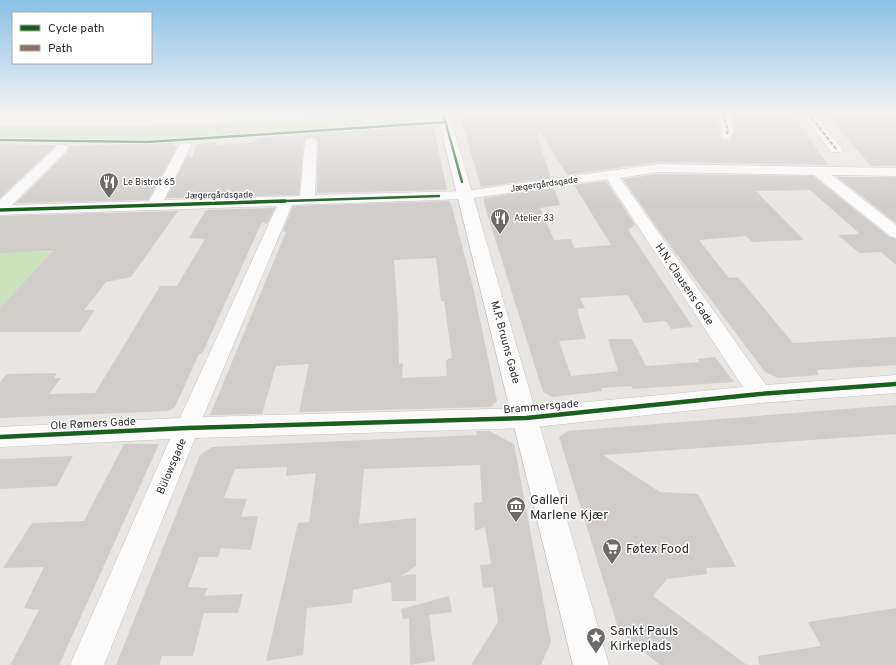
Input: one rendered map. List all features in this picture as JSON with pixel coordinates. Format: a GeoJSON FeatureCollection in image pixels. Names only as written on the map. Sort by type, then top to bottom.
{"type":"FeatureCollection","features":[{"type":"Feature","properties":{"kind":"street"},"geometry":{"type":"LineString","coordinates":[[307,201],[311,144]]}},
{"type":"Feature","properties":{"kind":"street","name":"M.P. Bruuns Gade"},"geometry":{"type":"LineString","coordinates":[[452,144],[591,665]]}},
{"type":"Feature","properties":{"kind":"street"},"geometry":{"type":"LineString","coordinates":[[832,144],[836,149]]}},
{"type":"Feature","properties":{"kind":"street"},"geometry":{"type":"LineString","coordinates":[[154,205],[185,146]]}},
{"type":"Feature","properties":{"kind":"street"},"geometry":{"type":"LineString","coordinates":[[0,209],[62,148]]}},
{"type":"Feature","properties":{"kind":"street","name":"Jægergårdsgade"},"geometry":{"type":"LineString","coordinates":[[0,209],[286,202],[466,195],[659,168],[896,172]]}},
{"type":"Feature","properties":{"kind":"street"},"geometry":{"type":"LineString","coordinates":[[817,170],[896,233]]}},
{"type":"Feature","properties":{"kind":"street","name":"H.N. Clausens Gade"},"geometry":{"type":"LineString","coordinates":[[610,174],[760,394]]}},
{"type":"Feature","properties":{"kind":"street","name":"Bülowsgade"},"geometry":{"type":"LineString","coordinates":[[87,665],[187,428],[286,202]]}},
{"type":"Feature","properties":{"kind":"street","name":"Brammersgade"},"geometry":{"type":"LineString","coordinates":[[187,428],[526,418],[760,394],[896,384]]}},
{"type":"Feature","properties":{"kind":"street","name":"Ole Rømers Gade"},"geometry":{"type":"LineString","coordinates":[[0,437],[187,428]]}},
{"type":"Feature","properties":{"kind":"green space"},"geometry":{"type":"Polygon","coordinates":[[[0,252],[52,252],[0,308],[0,252]]]}},
{"type":"Feature","properties":{"kind":"building"},"geometry":{"type":"Polygon","coordinates":[[[0,144],[56,145],[0,198],[0,144]]]}},
{"type":"Feature","properties":{"kind":"building"},"geometry":{"type":"Polygon","coordinates":[[[173,144],[177,147],[148,200],[16,203],[67,152],[69,149],[68,146],[173,144]]]}},
{"type":"Feature","properties":{"kind":"building"},"geometry":{"type":"Polygon","coordinates":[[[197,144],[304,144],[299,195],[203,197],[193,191],[188,198],[166,198],[188,155],[192,158],[197,144]]]}},
{"type":"Feature","properties":{"kind":"building"},"geometry":{"type":"Polygon","coordinates":[[[318,144],[437,144],[447,190],[317,193],[318,144]]]}},
{"type":"Feature","properties":{"kind":"building"},"geometry":{"type":"Polygon","coordinates":[[[468,144],[540,144],[551,178],[481,187],[468,144]]]}},
{"type":"Feature","properties":{"kind":"building"},"geometry":{"type":"Polygon","coordinates":[[[548,144],[813,144],[828,165],[659,162],[567,175],[548,144]]]}},
{"type":"Feature","properties":{"kind":"building"},"geometry":{"type":"Polygon","coordinates":[[[852,144],[896,144],[896,166],[871,166],[852,144]]]}},
{"type":"Feature","properties":{"kind":"building"},"geometry":{"type":"Polygon","coordinates":[[[659,174],[813,176],[889,237],[896,239],[896,265],[881,252],[859,253],[838,235],[860,234],[810,190],[756,191],[804,240],[752,242],[746,236],[699,240],[729,278],[738,277],[793,343],[896,337],[896,365],[817,370],[819,375],[778,378],[765,372],[663,236],[623,179],[659,174]]]}},
{"type":"Feature","properties":{"kind":"building"},"geometry":{"type":"Polygon","coordinates":[[[837,177],[896,177],[896,223],[837,177]]]}},
{"type":"Feature","properties":{"kind":"building"},"geometry":{"type":"Polygon","coordinates":[[[606,181],[635,225],[628,230],[693,327],[671,329],[666,321],[644,323],[628,295],[580,298],[585,308],[577,309],[586,339],[559,341],[571,376],[618,371],[608,339],[632,339],[646,366],[700,362],[697,359],[715,357],[734,382],[633,389],[631,386],[601,388],[602,391],[552,397],[543,392],[484,203],[484,198],[554,188],[560,205],[540,208],[554,240],[571,239],[574,248],[611,245],[574,185],[606,181]]]}},
{"type":"Feature","properties":{"kind":"building"},"geometry":{"type":"Polygon","coordinates":[[[449,201],[473,287],[497,401],[491,407],[299,412],[309,364],[276,366],[262,414],[210,415],[286,232],[283,231],[293,206],[449,201]],[[436,258],[394,260],[398,318],[399,364],[403,363],[402,378],[447,376],[446,360],[452,358],[444,301],[441,301],[436,258]]]}},
{"type":"Feature","properties":{"kind":"building"},"geometry":{"type":"Polygon","coordinates":[[[275,208],[267,224],[262,222],[202,354],[199,354],[175,407],[168,411],[0,418],[0,382],[7,374],[57,373],[54,378],[61,378],[49,394],[95,393],[160,286],[177,286],[205,239],[189,238],[206,210],[275,208]]]}},
{"type":"Feature","properties":{"kind":"building"},"geometry":{"type":"Polygon","coordinates":[[[178,211],[131,277],[106,282],[84,310],[95,310],[80,332],[0,332],[0,308],[53,251],[0,253],[0,216],[178,211]]]}},
{"type":"Feature","properties":{"kind":"building"},"geometry":{"type":"Polygon","coordinates":[[[896,405],[896,434],[603,455],[660,492],[698,494],[736,567],[706,568],[707,574],[667,579],[653,596],[747,665],[660,665],[619,631],[559,437],[568,431],[896,405]]]}},
{"type":"Feature","properties":{"kind":"building"},"geometry":{"type":"Polygon","coordinates":[[[476,431],[489,431],[514,444],[551,642],[541,665],[471,665],[498,622],[493,587],[483,588],[480,565],[491,564],[485,527],[475,531],[474,503],[482,502],[480,465],[364,469],[359,524],[416,518],[416,566],[401,576],[416,574],[416,601],[392,601],[391,582],[353,590],[352,603],[307,608],[303,655],[266,661],[298,523],[309,522],[316,473],[286,476],[287,467],[235,469],[224,498],[247,499],[241,517],[258,516],[251,550],[221,548],[218,557],[199,557],[188,587],[208,588],[204,596],[243,594],[238,613],[204,613],[193,656],[162,656],[159,665],[116,665],[200,455],[212,447],[477,435],[476,431]]]}},
{"type":"Feature","properties":{"kind":"building"},"geometry":{"type":"Polygon","coordinates":[[[124,444],[159,444],[59,665],[10,665],[39,610],[24,608],[44,567],[3,568],[32,523],[84,521],[124,444]]]}},
{"type":"Feature","properties":{"kind":"building"},"geometry":{"type":"Polygon","coordinates":[[[73,456],[57,486],[0,489],[0,459],[73,456]]]}},
{"type":"Feature","properties":{"kind":"building"},"geometry":{"type":"Polygon","coordinates":[[[449,596],[452,612],[429,615],[435,661],[410,665],[409,618],[403,619],[401,609],[449,596]]]}},
{"type":"Feature","properties":{"kind":"building"},"geometry":{"type":"Polygon","coordinates":[[[896,608],[896,665],[759,665],[758,656],[821,646],[808,622],[896,608]]]}},
{"type":"Feature","properties":{"kind":"marked path"},"geometry":{"type":"LineString","coordinates":[[832,144],[836,149]]}},
{"type":"Feature","properties":{"kind":"cycle path"},"geometry":{"type":"LineString","coordinates":[[452,144],[462,182]]}},
{"type":"Feature","properties":{"kind":"cycle path"},"geometry":{"type":"LineString","coordinates":[[0,210],[439,196]]}},
{"type":"Feature","properties":{"kind":"cycle path"},"geometry":{"type":"LineString","coordinates":[[0,437],[187,428],[526,418],[760,394],[896,384]]}},
{"type":"Feature","properties":{"kind":"place","name":"Le Bistrot 65"},"geometry":{"type":"Point","coordinates":[109,199]}},
{"type":"Feature","properties":{"kind":"place","name":"Atelier 33"},"geometry":{"type":"Point","coordinates":[500,235]}},
{"type":"Feature","properties":{"kind":"place","name":"Galleri Marlene Kjær"},"geometry":{"type":"Point","coordinates":[516,523]}},
{"type":"Feature","properties":{"kind":"place","name":"Føtex Food"},"geometry":{"type":"Point","coordinates":[612,565]}},
{"type":"Feature","properties":{"kind":"place","name":"Sankt Pauls Kirkeplads"},"geometry":{"type":"Point","coordinates":[596,654]}}]}
